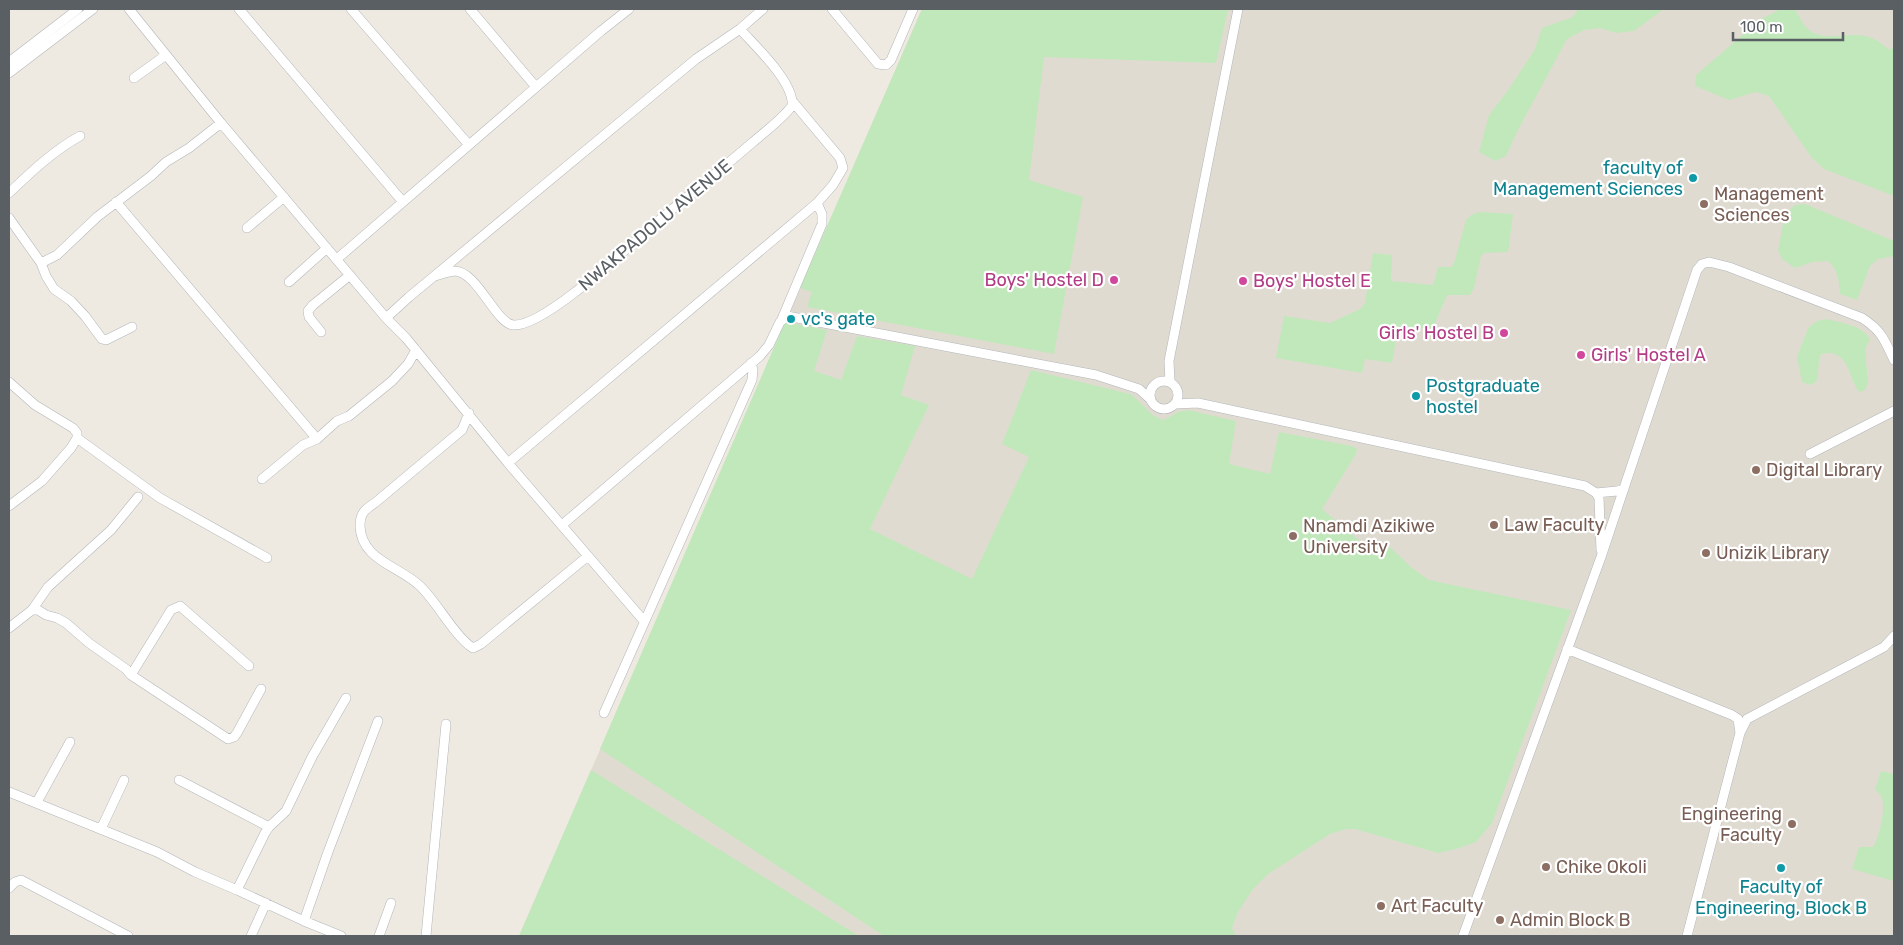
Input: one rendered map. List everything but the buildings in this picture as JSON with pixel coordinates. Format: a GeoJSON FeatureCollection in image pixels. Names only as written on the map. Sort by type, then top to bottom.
{"type":"FeatureCollection","features":[{"type":"Feature","properties":{"kind":"street"},"geometry":{"type":"LineString","coordinates":[[10,59],[78,9]]}},
{"type":"Feature","properties":{"kind":"street"},"geometry":{"type":"LineString","coordinates":[[9,73],[92,9]]}},
{"type":"Feature","properties":{"kind":"street"},"geometry":{"type":"LineString","coordinates":[[128,9],[221,123],[469,413],[508,463],[644,620]]}},
{"type":"Feature","properties":{"kind":"street"},"geometry":{"type":"LineString","coordinates":[[239,9],[403,202]]}},
{"type":"Feature","properties":{"kind":"street"},"geometry":{"type":"LineString","coordinates":[[351,9],[469,145]]}},
{"type":"Feature","properties":{"kind":"street"},"geometry":{"type":"LineString","coordinates":[[470,9],[536,87]]}},
{"type":"Feature","properties":{"kind":"street"},"geometry":{"type":"LineString","coordinates":[[337,259],[629,9]]}},
{"type":"Feature","properties":{"kind":"street"},"geometry":{"type":"LineString","coordinates":[[386,318],[696,59],[740,29],[763,9]]}},
{"type":"Feature","properties":{"kind":"street"},"geometry":{"type":"LineString","coordinates":[[832,9],[878,64],[886,64],[891,60],[913,9]]}},
{"type":"Feature","properties":{"kind":"street"},"geometry":{"type":"LineString","coordinates":[[1170,382],[1169,361],[1238,9]]}},
{"type":"Feature","properties":{"kind":"street"},"geometry":{"type":"LineString","coordinates":[[508,463],[817,203],[833,185],[843,168],[840,158],[793,102],[782,77],[740,29]]}},
{"type":"Feature","properties":{"kind":"street"},"geometry":{"type":"LineString","coordinates":[[134,78],[166,54]]}},
{"type":"Feature","properties":{"kind":"street","name":"NWAKPADOLU AVENUE"},"geometry":{"type":"LineString","coordinates":[[435,276],[455,271],[465,275],[508,324],[514,325],[538,316],[596,276],[642,234],[787,113],[793,102]]}},
{"type":"Feature","properties":{"kind":"street"},"geometry":{"type":"LineString","coordinates":[[41,263],[57,255],[97,216],[151,176],[166,162],[189,148],[221,123]]}},
{"type":"Feature","properties":{"kind":"street"},"geometry":{"type":"LineString","coordinates":[[9,194],[53,154],[80,136]]}},
{"type":"Feature","properties":{"kind":"street"},"geometry":{"type":"LineString","coordinates":[[247,228],[284,197]]}},
{"type":"Feature","properties":{"kind":"street"},"geometry":{"type":"LineString","coordinates":[[116,202],[317,439]]}},
{"type":"Feature","properties":{"kind":"street"},"geometry":{"type":"LineString","coordinates":[[562,525],[691,416],[769,345],[822,224],[822,214],[817,203]]}},
{"type":"Feature","properties":{"kind":"street"},"geometry":{"type":"LineString","coordinates":[[9,218],[41,263],[54,289],[71,301],[102,338],[106,340],[132,327]]}},
{"type":"Feature","properties":{"kind":"street"},"geometry":{"type":"LineString","coordinates":[[289,282],[327,248]]}},
{"type":"Feature","properties":{"kind":"street"},"geometry":{"type":"LineString","coordinates":[[1463,936],[1601,557],[1697,270],[1702,264],[1709,262],[1862,318],[1876,327],[1885,340],[1894,360]]}},
{"type":"Feature","properties":{"kind":"street"},"geometry":{"type":"LineString","coordinates":[[321,332],[309,317],[308,311],[350,275]]}},
{"type":"Feature","properties":{"kind":"street"},"geometry":{"type":"LineString","coordinates":[[782,319],[787,316],[800,317],[1096,375],[1139,389],[1150,398]]}},
{"type":"Feature","properties":{"kind":"street"},"geometry":{"type":"LineString","coordinates":[[262,479],[303,445],[317,439],[338,420],[349,416],[392,381],[408,364],[416,350]]}},
{"type":"Feature","properties":{"kind":"street"},"geometry":{"type":"LineString","coordinates":[[1139,389],[1155,383],[1164,380],[1170,382],[1178,392],[1175,404],[1170,408],[1157,408],[1152,404],[1150,398],[1150,391],[1155,383],[1169,361]]}},
{"type":"Feature","properties":{"kind":"street"},"geometry":{"type":"LineString","coordinates":[[604,713],[752,380],[753,370],[751,362]]}},
{"type":"Feature","properties":{"kind":"street"},"geometry":{"type":"LineString","coordinates":[[9,382],[34,405],[73,428],[77,433],[77,438],[71,448],[42,481],[9,506]]}},
{"type":"Feature","properties":{"kind":"street"},"geometry":{"type":"LineString","coordinates":[[1178,392],[1198,403]]}},
{"type":"Feature","properties":{"kind":"street"},"geometry":{"type":"LineString","coordinates":[[1175,404],[1198,403],[1584,486],[1596,493],[1599,498],[1601,557]]}},
{"type":"Feature","properties":{"kind":"street"},"geometry":{"type":"LineString","coordinates":[[1810,454],[1894,411]]}},
{"type":"Feature","properties":{"kind":"street"},"geometry":{"type":"LineString","coordinates":[[469,413],[462,430],[376,502],[363,510],[360,519],[360,532],[372,553],[379,560],[410,577],[420,586],[440,608],[461,637],[473,648],[481,644],[588,556]]}},
{"type":"Feature","properties":{"kind":"street"},"geometry":{"type":"LineString","coordinates":[[77,438],[160,498],[267,558]]}},
{"type":"Feature","properties":{"kind":"street"},"geometry":{"type":"LineString","coordinates":[[1596,493],[1617,492],[1624,489]]}},
{"type":"Feature","properties":{"kind":"street"},"geometry":{"type":"LineString","coordinates":[[9,628],[32,610],[48,587],[111,530],[138,497]]}},
{"type":"Feature","properties":{"kind":"street"},"geometry":{"type":"LineString","coordinates":[[130,675],[172,610],[180,606],[249,666]]}},
{"type":"Feature","properties":{"kind":"street"},"geometry":{"type":"LineString","coordinates":[[32,610],[38,610],[66,623],[89,644],[126,669],[130,675],[228,739],[234,737],[237,733],[261,688]]}},
{"type":"Feature","properties":{"kind":"street"},"geometry":{"type":"LineString","coordinates":[[1567,650],[1743,719],[1884,647],[1894,636]]}},
{"type":"Feature","properties":{"kind":"street"},"geometry":{"type":"LineString","coordinates":[[236,890],[269,827],[286,811],[312,757],[346,698]]}},
{"type":"Feature","properties":{"kind":"street"},"geometry":{"type":"LineString","coordinates":[[1687,936],[1743,719]]}},
{"type":"Feature","properties":{"kind":"street"},"geometry":{"type":"LineString","coordinates":[[304,921],[331,843],[378,721]]}},
{"type":"Feature","properties":{"kind":"street"},"geometry":{"type":"LineString","coordinates":[[426,936],[446,724]]}},
{"type":"Feature","properties":{"kind":"street"},"geometry":{"type":"LineString","coordinates":[[37,802],[70,742]]}},
{"type":"Feature","properties":{"kind":"street"},"geometry":{"type":"LineString","coordinates":[[102,829],[124,780]]}},
{"type":"Feature","properties":{"kind":"street"},"geometry":{"type":"LineString","coordinates":[[180,780],[269,827]]}},
{"type":"Feature","properties":{"kind":"street"},"geometry":{"type":"LineString","coordinates":[[9,792],[157,852],[195,872],[342,936]]}},
{"type":"Feature","properties":{"kind":"street"},"geometry":{"type":"LineString","coordinates":[[9,888],[15,882],[21,880],[128,936]]}},
{"type":"Feature","properties":{"kind":"street"},"geometry":{"type":"LineString","coordinates":[[251,936],[266,903]]}},
{"type":"Feature","properties":{"kind":"street"},"geometry":{"type":"LineString","coordinates":[[379,936],[392,904]]}},
{"type":"Feature","properties":{"kind":"shaded area","name":"Nnamdi Azikiwe University"},"geometry":{"type":"Polygon","coordinates":[[[922,9],[1894,9],[1894,936],[519,936],[922,9]]]}},
{"type":"Feature","properties":{"kind":"green space"},"geometry":{"type":"Polygon","coordinates":[[[922,9],[1228,9],[1216,63],[1044,57],[1029,180],[1083,197],[1054,354],[807,307],[812,292],[800,288],[922,9]]]}},
{"type":"Feature","properties":{"kind":"green space"},"geometry":{"type":"Polygon","coordinates":[[[1578,9],[1664,9],[1634,31],[1616,33],[1600,28],[1584,30],[1567,39],[1506,156],[1495,161],[1479,152],[1489,115],[1509,89],[1535,49],[1542,28],[1573,17],[1578,9]]]}},
{"type":"Feature","properties":{"kind":"green space"},"geometry":{"type":"Polygon","coordinates":[[[1779,10],[1795,10],[1807,28],[1821,35],[1858,35],[1878,41],[1888,49],[1894,48],[1894,196],[1824,169],[1811,157],[1769,96],[1756,92],[1729,100],[1695,86],[1696,75],[1761,19],[1779,10]]]}},
{"type":"Feature","properties":{"kind":"green space"},"geometry":{"type":"Polygon","coordinates":[[[1805,204],[1894,241],[1894,256],[1878,259],[1870,266],[1857,300],[1840,294],[1836,272],[1828,261],[1812,262],[1795,268],[1782,259],[1778,250],[1785,214],[1795,205],[1805,204]]]}},
{"type":"Feature","properties":{"kind":"green space"},"geometry":{"type":"Polygon","coordinates":[[[1479,212],[1513,214],[1508,252],[1484,253],[1481,256],[1474,288],[1470,295],[1447,295],[1433,328],[1403,329],[1397,333],[1392,363],[1365,359],[1362,373],[1276,358],[1284,316],[1330,323],[1360,309],[1365,303],[1373,253],[1392,255],[1391,281],[1433,285],[1438,267],[1451,267],[1454,263],[1466,220],[1471,215],[1479,212]]]}},
{"type":"Feature","properties":{"kind":"green space"},"geometry":{"type":"Polygon","coordinates":[[[1827,319],[1857,328],[1870,339],[1865,349],[1868,383],[1865,390],[1859,392],[1846,364],[1837,355],[1830,353],[1821,354],[1816,382],[1810,385],[1802,382],[1797,357],[1808,328],[1817,321],[1827,319]]]}},
{"type":"Feature","properties":{"kind":"green space"},"geometry":{"type":"Polygon","coordinates":[[[785,322],[827,330],[814,371],[841,380],[857,336],[915,346],[901,395],[929,405],[870,529],[972,579],[1029,457],[1002,444],[1031,370],[1130,394],[1150,412],[1164,420],[1178,412],[1188,410],[1236,421],[1229,464],[1270,474],[1279,432],[1352,446],[1357,449],[1356,454],[1322,509],[1362,543],[1391,548],[1412,568],[1429,580],[1571,610],[1492,823],[1476,842],[1438,853],[1355,829],[1346,829],[1330,834],[1268,874],[1253,889],[1238,912],[1232,928],[1236,936],[884,936],[600,749],[785,322]]]}},
{"type":"Feature","properties":{"kind":"green space"},"geometry":{"type":"Polygon","coordinates":[[[591,770],[859,936],[519,936],[591,770]]]}},
{"type":"Feature","properties":{"kind":"green space"},"geometry":{"type":"Polygon","coordinates":[[[1881,771],[1894,774],[1894,881],[1852,869],[1859,847],[1873,847],[1880,830],[1883,801],[1880,794],[1875,790],[1881,771]]]}},
{"type":"Feature","properties":{"kind":"place","name":"faculty of Management Sciences"},"geometry":{"type":"Point","coordinates":[1693,178]}},
{"type":"Feature","properties":{"kind":"place","name":"Management Sciences"},"geometry":{"type":"Point","coordinates":[1704,204]}},
{"type":"Feature","properties":{"kind":"place","name":"Boys' Hostel D"},"geometry":{"type":"Point","coordinates":[1114,280]}},
{"type":"Feature","properties":{"kind":"place","name":"Boys' Hostel E"},"geometry":{"type":"Point","coordinates":[1243,281]}},
{"type":"Feature","properties":{"kind":"place","name":"vc's gate"},"geometry":{"type":"Point","coordinates":[791,319]}},
{"type":"Feature","properties":{"kind":"place","name":"Girls' Hostel B"},"geometry":{"type":"Point","coordinates":[1504,333]}},
{"type":"Feature","properties":{"kind":"place","name":"Girls' Hostel A"},"geometry":{"type":"Point","coordinates":[1581,355]}},
{"type":"Feature","properties":{"kind":"place","name":"Postgraduate hostel"},"geometry":{"type":"Point","coordinates":[1416,396]}},
{"type":"Feature","properties":{"kind":"place","name":"Digital Library"},"geometry":{"type":"Point","coordinates":[1756,470]}},
{"type":"Feature","properties":{"kind":"place","name":"Law Faculty"},"geometry":{"type":"Point","coordinates":[1494,525]}},
{"type":"Feature","properties":{"kind":"place","name":"Nnamdi Azikiwe University"},"geometry":{"type":"Point","coordinates":[1293,536]}},
{"type":"Feature","properties":{"kind":"place","name":"Unizik Library"},"geometry":{"type":"Point","coordinates":[1706,553]}},
{"type":"Feature","properties":{"kind":"place","name":"Engineering Faculty"},"geometry":{"type":"Point","coordinates":[1792,824]}},
{"type":"Feature","properties":{"kind":"place","name":"Chike Okoli"},"geometry":{"type":"Point","coordinates":[1546,867]}},
{"type":"Feature","properties":{"kind":"place","name":"Faculty of Engineering, Block B"},"geometry":{"type":"Point","coordinates":[1781,868]}},
{"type":"Feature","properties":{"kind":"place","name":"Art Faculty"},"geometry":{"type":"Point","coordinates":[1381,906]}},
{"type":"Feature","properties":{"kind":"place","name":"Admin Block B"},"geometry":{"type":"Point","coordinates":[1500,920]}}]}
